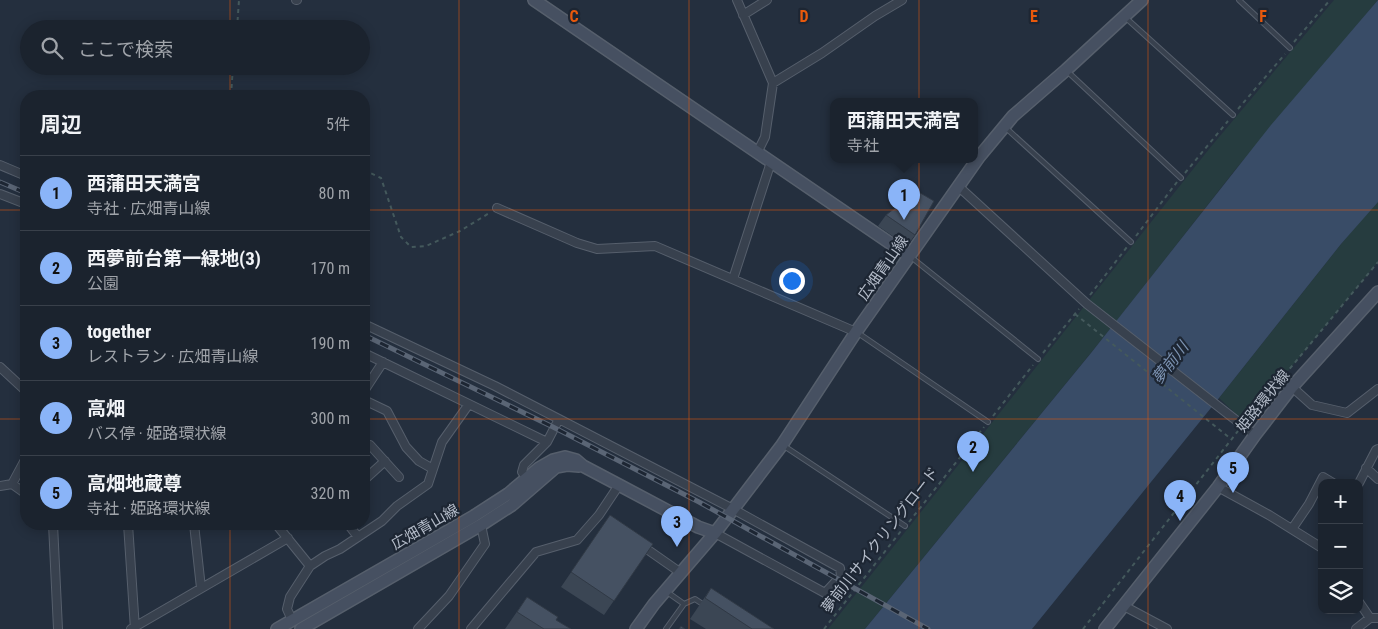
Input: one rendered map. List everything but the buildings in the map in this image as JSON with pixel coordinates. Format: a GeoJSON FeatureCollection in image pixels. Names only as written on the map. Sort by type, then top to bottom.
{"type":"FeatureCollection","features":[{"type":"Feature","properties":{"kind":"main road"},"geometry":{"type":"LineString","coordinates":[[534,0],[909,256]]}},
{"type":"Feature","properties":{"kind":"main road","name":"広畑青山線"},"geometry":{"type":"LineString","coordinates":[[978,158],[1013,116],[1142,0]]}},
{"type":"Feature","properties":{"kind":"main road","name":"広畑青山線"},"geometry":{"type":"LineString","coordinates":[[636,629],[782,445],[856,332],[975,163]]}},
{"type":"Feature","properties":{"kind":"main road","name":"姫路環状線"},"geometry":{"type":"LineString","coordinates":[[1105,629],[1218,488],[1254,435],[1292,387],[1378,292]]}},
{"type":"Feature","properties":{"kind":"main road","name":"広畑青山線"},"geometry":{"type":"LineString","coordinates":[[277,629],[474,516],[508,494],[539,468],[553,460],[565,457],[576,460],[583,466],[619,486],[698,527],[714,533]]}},
{"type":"Feature","properties":{"kind":"main road","name":"広畑青山線"},"geometry":{"type":"LineString","coordinates":[[301,629],[481,525],[512,505],[556,467],[567,465],[583,466]]}},
{"type":"Feature","properties":{"kind":"street"},"geometry":{"type":"LineString","coordinates":[[737,0],[774,83],[765,137],[757,153]]}},
{"type":"Feature","properties":{"kind":"street"},"geometry":{"type":"LineString","coordinates":[[743,15],[767,0]]}},
{"type":"Feature","properties":{"kind":"street"},"geometry":{"type":"LineString","coordinates":[[774,83],[902,0]]}},
{"type":"Feature","properties":{"kind":"street"},"geometry":{"type":"LineString","coordinates":[[733,279],[771,162]]}},
{"type":"Feature","properties":{"kind":"street"},"geometry":{"type":"LineString","coordinates":[[0,165],[20,173]]}},
{"type":"Feature","properties":{"kind":"street"},"geometry":{"type":"LineString","coordinates":[[958,186],[1086,302],[1254,435]]}},
{"type":"Feature","properties":{"kind":"street"},"geometry":{"type":"LineString","coordinates":[[0,194],[20,202]]}},
{"type":"Feature","properties":{"kind":"street"},"geometry":{"type":"LineString","coordinates":[[497,208],[577,243],[597,249],[655,246],[856,332]]}},
{"type":"Feature","properties":{"kind":"street"},"geometry":{"type":"LineString","coordinates":[[370,327],[494,386],[733,509],[840,568],[841,576],[825,593],[714,533]]}},
{"type":"Feature","properties":{"kind":"street"},"geometry":{"type":"LineString","coordinates":[[370,356],[547,442]]}},
{"type":"Feature","properties":{"kind":"street"},"geometry":{"type":"LineString","coordinates":[[370,382],[383,362]]}},
{"type":"Feature","properties":{"kind":"street"},"geometry":{"type":"LineString","coordinates":[[0,367],[20,385]]}},
{"type":"Feature","properties":{"kind":"street"},"geometry":{"type":"LineString","coordinates":[[1292,387],[1312,405],[1347,413],[1378,389]]}},
{"type":"Feature","properties":{"kind":"street"},"geometry":{"type":"LineString","coordinates":[[370,403],[386,411],[406,447],[419,461],[433,469]]}},
{"type":"Feature","properties":{"kind":"street"},"geometry":{"type":"LineString","coordinates":[[370,528],[428,484],[442,442],[469,404]]}},
{"type":"Feature","properties":{"kind":"street"},"geometry":{"type":"LineString","coordinates":[[527,478],[522,472],[524,465],[547,442],[559,419]]}},
{"type":"Feature","properties":{"kind":"street"},"geometry":{"type":"LineString","coordinates":[[370,445],[399,477]]}},
{"type":"Feature","properties":{"kind":"street"},"geometry":{"type":"LineString","coordinates":[[1361,479],[1378,449]]}},
{"type":"Feature","properties":{"kind":"street"},"geometry":{"type":"LineString","coordinates":[[370,475],[385,461]]}},
{"type":"Feature","properties":{"kind":"street"},"geometry":{"type":"LineString","coordinates":[[1366,468],[1378,478]]}},
{"type":"Feature","properties":{"kind":"street"},"geometry":{"type":"LineString","coordinates":[[12,484],[20,469]]}},
{"type":"Feature","properties":{"kind":"street"},"geometry":{"type":"LineString","coordinates":[[0,486],[12,484],[20,490]]}},
{"type":"Feature","properties":{"kind":"street"},"geometry":{"type":"LineString","coordinates":[[471,629],[536,552],[577,540],[599,515],[619,486]]}},
{"type":"Feature","properties":{"kind":"street"},"geometry":{"type":"LineString","coordinates":[[1292,529],[1318,487]]}},
{"type":"Feature","properties":{"kind":"street"},"geometry":{"type":"LineString","coordinates":[[1218,488],[1318,545]]}},
{"type":"Feature","properties":{"kind":"street"},"geometry":{"type":"LineString","coordinates":[[599,515],[606,520]]}},
{"type":"Feature","properties":{"kind":"street"},"geometry":{"type":"LineString","coordinates":[[418,629],[448,596],[485,544],[481,525]]}},
{"type":"Feature","properties":{"kind":"street"},"geometry":{"type":"LineString","coordinates":[[53,530],[58,629]]}},
{"type":"Feature","properties":{"kind":"street"},"geometry":{"type":"LineString","coordinates":[[128,530],[133,629],[288,538]]}},
{"type":"Feature","properties":{"kind":"street"},"geometry":{"type":"LineString","coordinates":[[195,530],[201,588]]}},
{"type":"Feature","properties":{"kind":"street"},"geometry":{"type":"LineString","coordinates":[[281,530],[310,566]]}},
{"type":"Feature","properties":{"kind":"street"},"geometry":{"type":"LineString","coordinates":[[353,530],[358,536]]}},
{"type":"Feature","properties":{"kind":"street"},"geometry":{"type":"LineString","coordinates":[[292,620],[287,609],[290,598],[310,566],[368,530]]}},
{"type":"Feature","properties":{"kind":"street"},"geometry":{"type":"LineString","coordinates":[[636,542],[681,573]]}},
{"type":"Feature","properties":{"kind":"street"},"geometry":{"type":"LineString","coordinates":[[1124,606],[1167,629]]}},
{"type":"Feature","properties":{"kind":"street"},"geometry":{"type":"LineString","coordinates":[[1356,629],[1374,618],[1363,606]]}},
{"type":"Feature","properties":{"kind":"lane"},"geometry":{"type":"LineString","coordinates":[[1239,0],[1290,48]]}},
{"type":"Feature","properties":{"kind":"lane"},"geometry":{"type":"LineString","coordinates":[[1124,16],[1233,115]]}},
{"type":"Feature","properties":{"kind":"lane"},"geometry":{"type":"LineString","coordinates":[[1066,70],[1181,178]]}},
{"type":"Feature","properties":{"kind":"lane"},"geometry":{"type":"LineString","coordinates":[[1004,126],[1131,242]]}},
{"type":"Feature","properties":{"kind":"lane"},"geometry":{"type":"LineString","coordinates":[[909,256],[1038,359]]}},
{"type":"Feature","properties":{"kind":"lane"},"geometry":{"type":"LineString","coordinates":[[856,332],[988,422]]}},
{"type":"Feature","properties":{"kind":"lane"},"geometry":{"type":"LineString","coordinates":[[782,445],[905,526]]}},
{"type":"Feature","properties":{"kind":"lane"},"geometry":{"type":"LineString","coordinates":[[666,590],[684,604]]}},
{"type":"Feature","properties":{"kind":"lane"},"geometry":{"type":"LineString","coordinates":[[666,629],[684,604],[695,599],[710,609]]}},
{"type":"Feature","properties":{"kind":"path"},"geometry":{"type":"LineString","coordinates":[[238,20],[239,0]]}},
{"type":"Feature","properties":{"kind":"path","name":"夢前川サイクリングロード"},"geometry":{"type":"LineString","coordinates":[[824,629],[1038,359],[1086,302],[1181,178],[1330,0]]}},
{"type":"Feature","properties":{"kind":"path"},"geometry":{"type":"LineString","coordinates":[[231,90],[232,75]]}},
{"type":"Feature","properties":{"kind":"path"},"geometry":{"type":"LineString","coordinates":[[370,173],[381,178],[401,238],[411,247],[426,246],[460,231],[497,208]]}},
{"type":"Feature","properties":{"kind":"path"},"geometry":{"type":"LineString","coordinates":[[1083,629],[1242,425],[1378,262]]}},
{"type":"Feature","properties":{"kind":"path"},"geometry":{"type":"LineString","coordinates":[[1075,314],[1231,439]]}},
{"type":"Feature","properties":{"kind":"green space"},"geometry":{"type":"Polygon","coordinates":[[[1334,0],[1378,0],[1235,170],[1112,327],[865,629],[828,629],[1209,149],[1334,0]]]}},
{"type":"Feature","properties":{"kind":"green space"},"geometry":{"type":"Polygon","coordinates":[[[1378,200],[1378,262],[1245,423],[1219,398],[1378,200]]]}},
{"type":"Feature","properties":{"kind":"water","name":"夢前川"},"geometry":{"type":"Polygon","coordinates":[[[1378,0],[1378,202],[1341,244],[1032,629],[865,629],[1091,353],[1271,125],[1378,0]]]}},
{"type":"Feature","properties":{"kind":"railway"},"geometry":{"type":"LineString","coordinates":[[0,182],[20,190]]}},
{"type":"Feature","properties":{"kind":"railway"},"geometry":{"type":"LineString","coordinates":[[370,338],[553,427],[699,502],[928,629]]}},
{"type":"Feature","properties":{"kind":"place","name":"西蒲田天満宮"},"geometry":{"type":"Point","coordinates":[904,220]}},
{"type":"Feature","properties":{"kind":"place","name":"西夢前台第一緑地(3)"},"geometry":{"type":"Point","coordinates":[973,472]}},
{"type":"Feature","properties":{"kind":"place","name":"高畑地蔵尊"},"geometry":{"type":"Point","coordinates":[1233,493]}},
{"type":"Feature","properties":{"kind":"place","name":"高畑"},"geometry":{"type":"Point","coordinates":[1180,521]}},
{"type":"Feature","properties":{"kind":"place","name":"together"},"geometry":{"type":"Point","coordinates":[677,547]}}]}
